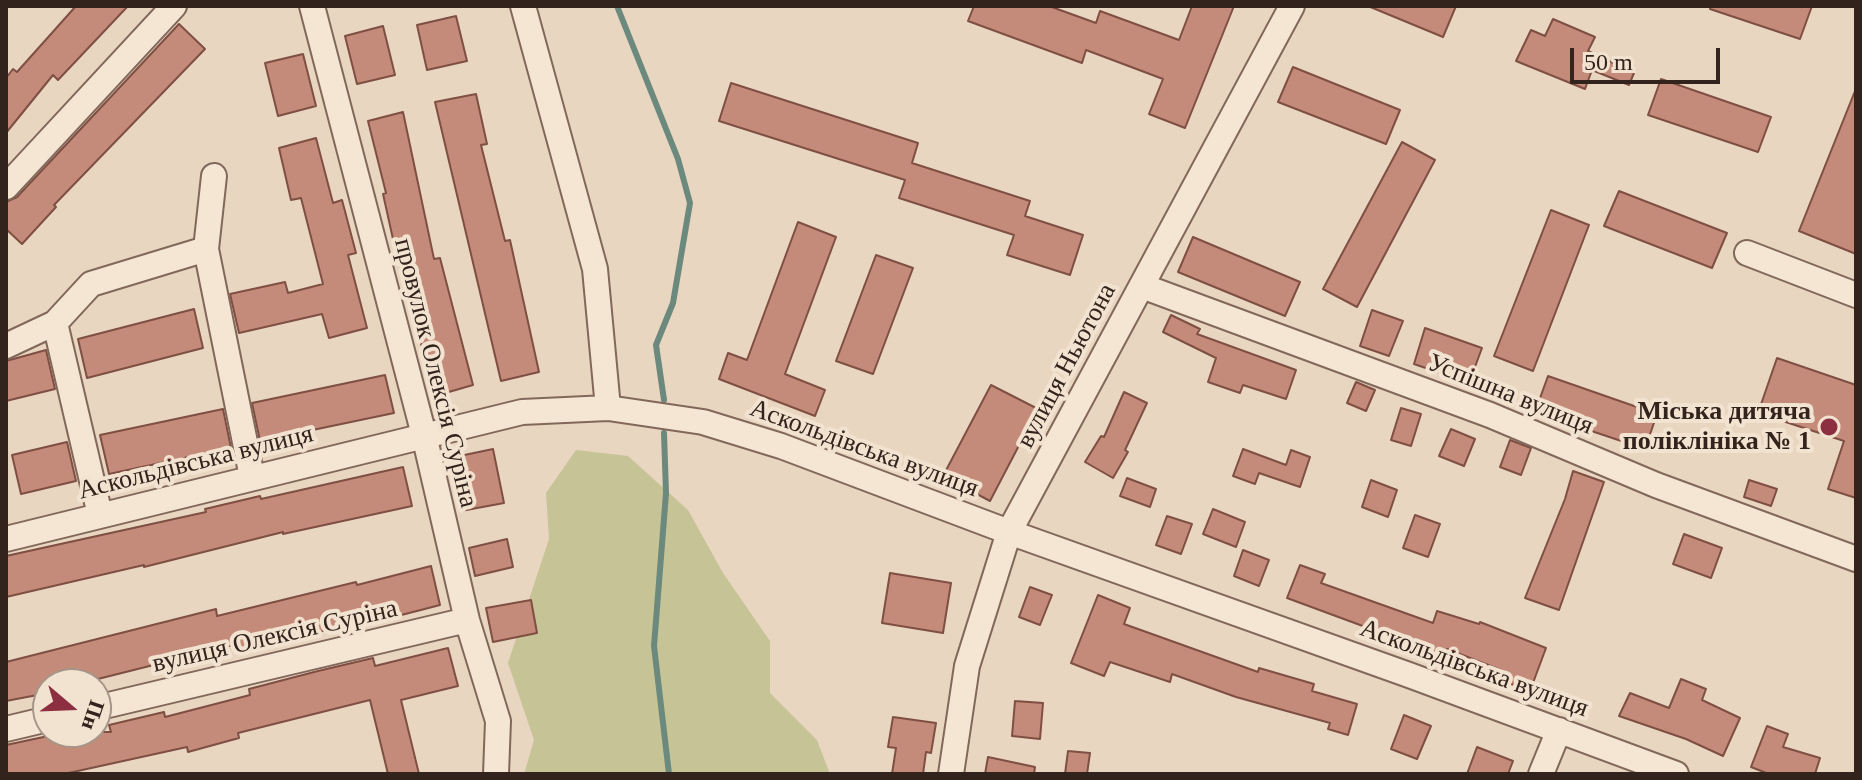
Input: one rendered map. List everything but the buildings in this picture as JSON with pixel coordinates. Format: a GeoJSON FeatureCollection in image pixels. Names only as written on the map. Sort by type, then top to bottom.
{"type":"FeatureCollection","features":[{"type":"Feature","properties":{"kind":"street"},"geometry":{"type":"LineString","coordinates":[[6,187],[174,6]]}},
{"type":"Feature","properties":{"kind":"street","name":"провулок Олексія Суріна"},"geometry":{"type":"LineString","coordinates":[[312,6],[424,435],[467,620],[498,721],[493,768]]}},
{"type":"Feature","properties":{"kind":"street"},"geometry":{"type":"LineString","coordinates":[[523,6],[595,269],[608,408]]}},
{"type":"Feature","properties":{"kind":"street","name":"вулиця Ньютона"},"geometry":{"type":"LineString","coordinates":[[951,774],[967,666],[1009,532],[1292,6]]}},
{"type":"Feature","properties":{"kind":"street"},"geometry":{"type":"LineString","coordinates":[[214,176],[206,249],[252,477]]}},
{"type":"Feature","properties":{"kind":"street"},"geometry":{"type":"LineString","coordinates":[[6,346],[55,323],[91,284],[206,249]]}},
{"type":"Feature","properties":{"kind":"street"},"geometry":{"type":"LineString","coordinates":[[1747,253],[1856,295]]}},
{"type":"Feature","properties":{"kind":"street","name":"Успішна вулиця"},"geometry":{"type":"LineString","coordinates":[[1142,286],[1490,415],[1656,485],[1856,559]]}},
{"type":"Feature","properties":{"kind":"street"},"geometry":{"type":"LineString","coordinates":[[55,323],[100,515]]}},
{"type":"Feature","properties":{"kind":"street","name":"Аскольдівська вулиця"},"geometry":{"type":"LineString","coordinates":[[6,539],[522,412],[608,408],[703,422],[781,446],[1676,774]]}},
{"type":"Feature","properties":{"kind":"street","name":"вулиця Олексія Суріна"},"geometry":{"type":"LineString","coordinates":[[112,704],[467,620]]}},
{"type":"Feature","properties":{"kind":"street"},"geometry":{"type":"LineString","coordinates":[[6,729],[32,723]]}},
{"type":"Feature","properties":{"kind":"street"},"geometry":{"type":"LineString","coordinates":[[1541,774],[1559,730]]}},
{"type":"Feature","properties":{"kind":"shaded area"},"geometry":{"type":"Polygon","coordinates":[[[576,450],[628,456],[688,510],[723,573],[770,641],[770,693],[817,740],[830,774],[524,774],[534,740],[508,663],[549,539],[546,493],[576,450]]]}},
{"type":"Feature","properties":{"kind":"waterway"},"geometry":{"type":"LineString","coordinates":[[617,6],[678,159],[690,203],[673,303],[656,345],[664,400]]}},
{"type":"Feature","properties":{"kind":"waterway"},"geometry":{"type":"LineString","coordinates":[[664,433],[666,493],[654,646],[669,774]]}},
{"type":"Feature","properties":{"kind":"place","name":"Міська дитяча поліклініка № 1"},"geometry":{"type":"Point","coordinates":[1829,427]}}]}
